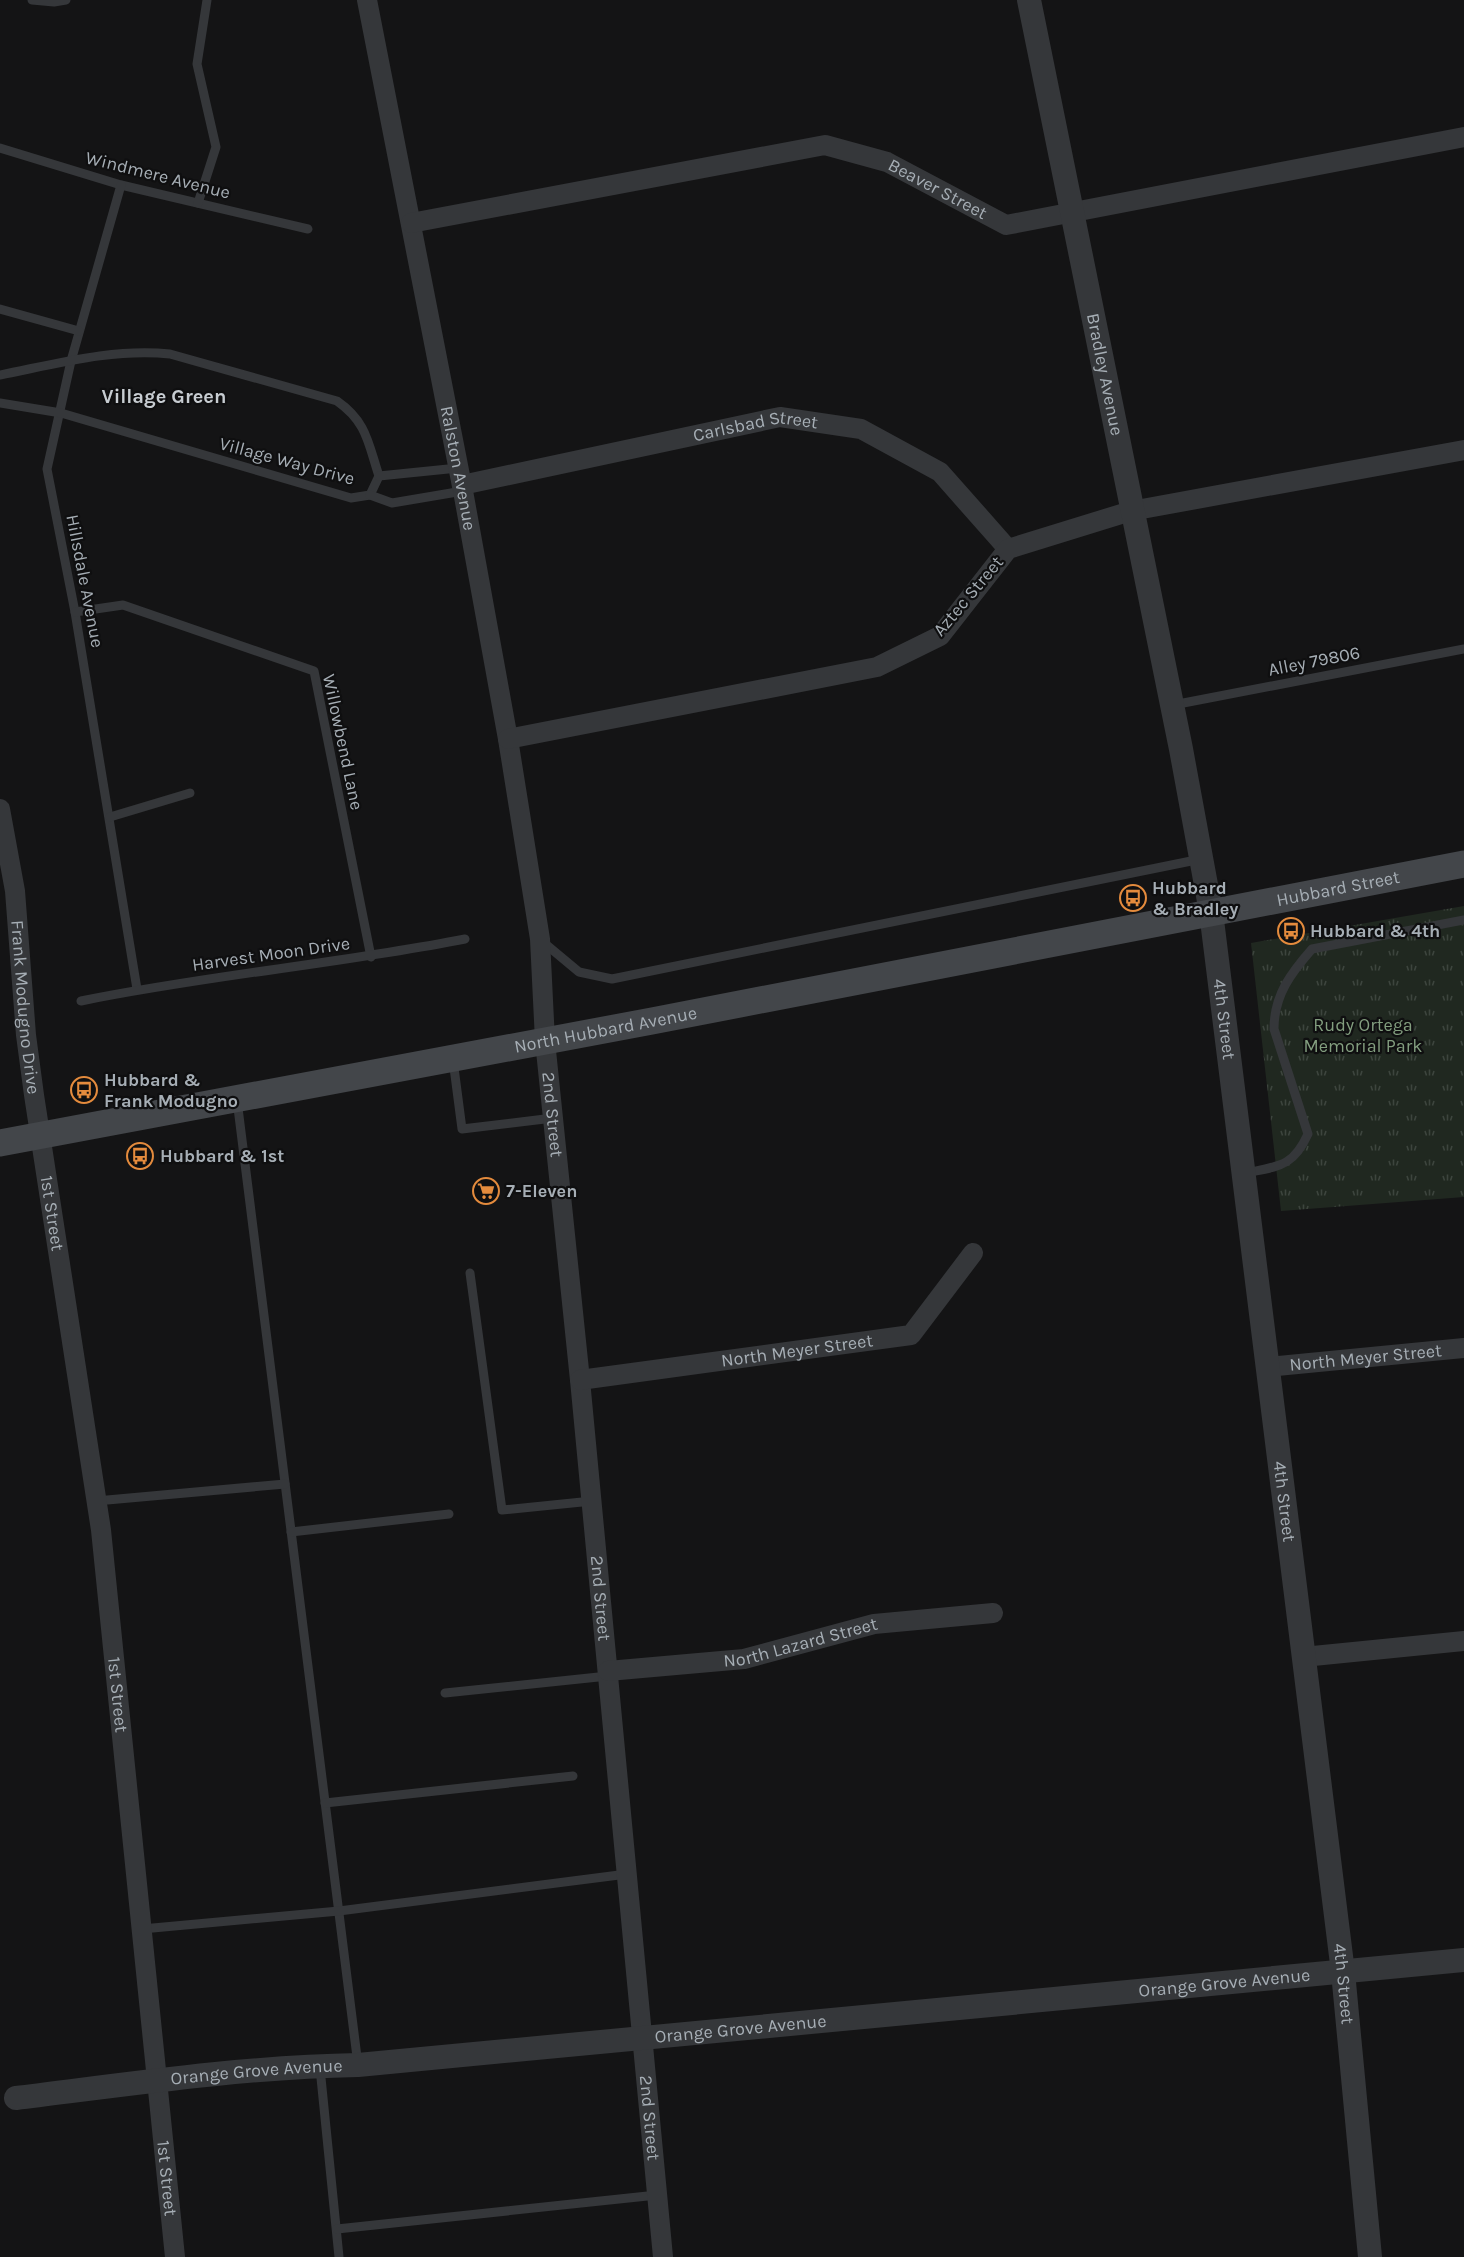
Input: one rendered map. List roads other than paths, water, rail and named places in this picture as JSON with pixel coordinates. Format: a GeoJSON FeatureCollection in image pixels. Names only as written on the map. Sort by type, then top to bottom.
{"type":"FeatureCollection","features":[{"type":"Feature","properties":{"kind":"main road","name":"Hubbard Street"},"geometry":{"type":"LineString","coordinates":[[1211,912],[1464,864]]}},
{"type":"Feature","properties":{"kind":"main road","name":"North Hubbard Avenue"},"geometry":{"type":"LineString","coordinates":[[0,1143],[237,1096],[545,1041],[1211,912]]}},
{"type":"Feature","properties":{"kind":"street","name":"Ralston Avenue"},"geometry":{"type":"LineString","coordinates":[[366,0],[461,481],[508,739],[540,939]]}},
{"type":"Feature","properties":{"kind":"street","name":"Bradley Avenue"},"geometry":{"type":"LineString","coordinates":[[1029,0],[1170,705],[1181,749]]}},
{"type":"Feature","properties":{"kind":"street","name":"Beaver Street"},"geometry":{"type":"LineString","coordinates":[[411,223],[825,145],[888,162],[1006,225],[1464,136]]}},
{"type":"Feature","properties":{"kind":"street","name":"Carlsbad Street"},"geometry":{"type":"LineString","coordinates":[[461,481],[780,417],[861,429],[940,472],[1008,549]]}},
{"type":"Feature","properties":{"kind":"street","name":"Aztec Street"},"geometry":{"type":"LineString","coordinates":[[508,739],[877,667],[940,636],[1008,549],[1131,511],[1464,450]]}},
{"type":"Feature","properties":{"kind":"street","name":"4th Street"},"geometry":{"type":"LineString","coordinates":[[1181,749],[1211,912],[1343,1972],[1370,2257]]}},
{"type":"Feature","properties":{"kind":"street","name":"Frank Modugno Drive"},"geometry":{"type":"LineString","coordinates":[[0,809],[15,891],[26,1035],[40,1134]]}},
{"type":"Feature","properties":{"kind":"street","name":"2nd Street"},"geometry":{"type":"LineString","coordinates":[[540,939],[545,1041],[592,1501],[663,2257]]}},
{"type":"Feature","properties":{"kind":"street","name":"1st Street"},"geometry":{"type":"LineString","coordinates":[[40,1134],[96,1501],[175,2257]]}},
{"type":"Feature","properties":{"kind":"street","name":"North Meyer Street"},"geometry":{"type":"LineString","coordinates":[[580,1380],[911,1335],[973,1253]]}},
{"type":"Feature","properties":{"kind":"street","name":"North Meyer Street"},"geometry":{"type":"LineString","coordinates":[[1267,1367],[1464,1348]]}},
{"type":"Feature","properties":{"kind":"street","name":"North Lazard Street"},"geometry":{"type":"LineString","coordinates":[[608,1673],[744,1659],[874,1624],[993,1613]]}},
{"type":"Feature","properties":{"kind":"street"},"geometry":{"type":"LineString","coordinates":[[1303,1658],[1464,1641]]}},
{"type":"Feature","properties":{"kind":"street","name":"Orange Grove Avenue"},"geometry":{"type":"LineString","coordinates":[[16,2098],[157,2080],[320,2066],[358,2065],[1464,1960]]}},
{"type":"Feature","properties":{"kind":"lane"},"geometry":{"type":"LineString","coordinates":[[32,0],[54,2],[66,0]]}},
{"type":"Feature","properties":{"kind":"lane"},"geometry":{"type":"LineString","coordinates":[[198,203],[216,147],[197,64],[207,0]]}},
{"type":"Feature","properties":{"kind":"lane","name":"Windmere Avenue"},"geometry":{"type":"LineString","coordinates":[[0,148],[121,185],[308,229]]}},
{"type":"Feature","properties":{"kind":"lane","name":"Hillsdale Avenue"},"geometry":{"type":"LineString","coordinates":[[121,185],[71,361],[47,469],[75,612],[137,989]]}},
{"type":"Feature","properties":{"kind":"lane"},"geometry":{"type":"LineString","coordinates":[[0,309],[79,331]]}},
{"type":"Feature","properties":{"kind":"lane","name":"Village Way Drive"},"geometry":{"type":"LineString","coordinates":[[0,375],[71,361],[143,351],[170,354],[337,401],[355,414],[364,430],[380,476],[370,495],[351,498],[61,413],[0,403]]}},
{"type":"Feature","properties":{"kind":"lane"},"geometry":{"type":"LineString","coordinates":[[380,476],[461,481]]}},
{"type":"Feature","properties":{"kind":"lane"},"geometry":{"type":"LineString","coordinates":[[370,495],[392,503],[461,481]]}},
{"type":"Feature","properties":{"kind":"lane","name":"Willowbend Lane"},"geometry":{"type":"LineString","coordinates":[[75,612],[123,605],[314,671],[371,957]]}},
{"type":"Feature","properties":{"kind":"lane","name":"Alley 79806"},"geometry":{"type":"LineString","coordinates":[[1170,705],[1464,649]]}},
{"type":"Feature","properties":{"kind":"lane"},"geometry":{"type":"LineString","coordinates":[[110,817],[190,793]]}},
{"type":"Feature","properties":{"kind":"lane"},"geometry":{"type":"LineString","coordinates":[[540,939],[579,972],[612,979],[1201,859]]}},
{"type":"Feature","properties":{"kind":"lane"},"geometry":{"type":"LineString","coordinates":[[1243,1174],[1282,1165],[1300,1153],[1308,1134],[1274,1029],[1274,1012],[1279,994],[1298,965],[1312,949],[1464,920]]}},
{"type":"Feature","properties":{"kind":"lane","name":"Harvest Moon Drive"},"geometry":{"type":"LineString","coordinates":[[81,1001],[137,989],[371,957],[465,939]]}},
{"type":"Feature","properties":{"kind":"lane"},"geometry":{"type":"LineString","coordinates":[[453,1058],[462,1129],[553,1118]]}},
{"type":"Feature","properties":{"kind":"lane"},"geometry":{"type":"LineString","coordinates":[[237,1096],[358,2065]]}},
{"type":"Feature","properties":{"kind":"lane"},"geometry":{"type":"LineString","coordinates":[[470,1273],[502,1510],[592,1501]]}},
{"type":"Feature","properties":{"kind":"lane"},"geometry":{"type":"LineString","coordinates":[[96,1501],[285,1484]]}},
{"type":"Feature","properties":{"kind":"lane"},"geometry":{"type":"LineString","coordinates":[[291,1532],[449,1514]]}},
{"type":"Feature","properties":{"kind":"lane"},"geometry":{"type":"LineString","coordinates":[[445,1693],[608,1673]]}},
{"type":"Feature","properties":{"kind":"lane"},"geometry":{"type":"LineString","coordinates":[[325,1803],[573,1776]]}},
{"type":"Feature","properties":{"kind":"lane"},"geometry":{"type":"LineString","coordinates":[[142,1929],[339,1911],[627,1874]]}},
{"type":"Feature","properties":{"kind":"lane"},"geometry":{"type":"LineString","coordinates":[[320,2066],[339,2257]]}},
{"type":"Feature","properties":{"kind":"lane"},"geometry":{"type":"LineString","coordinates":[[337,2229],[657,2195]]}},
{"type":"Feature","properties":{"kind":"place","name":"Hubbard & Bradley"},"geometry":{"type":"Point","coordinates":[1133,898]}},
{"type":"Feature","properties":{"kind":"place","name":"Hubbard & 4th"},"geometry":{"type":"Point","coordinates":[1291,931]}},
{"type":"Feature","properties":{"kind":"place","name":"Hubbard & Frank Modugno"},"geometry":{"type":"Point","coordinates":[84,1090]}},
{"type":"Feature","properties":{"kind":"place","name":"Hubbard & 1st"},"geometry":{"type":"Point","coordinates":[140,1156]}},
{"type":"Feature","properties":{"kind":"place","name":"7-Eleven"},"geometry":{"type":"Point","coordinates":[486,1191]}},
{"type":"Feature","properties":{"kind":"district","name":"Village Green"},"geometry":{"type":"Point","coordinates":[164,396]}},
{"type":"Feature","properties":{"kind":"park label","name":"Rudy Ortega Memorial Park"},"geometry":{"type":"Point","coordinates":[1363,1035]}}]}
